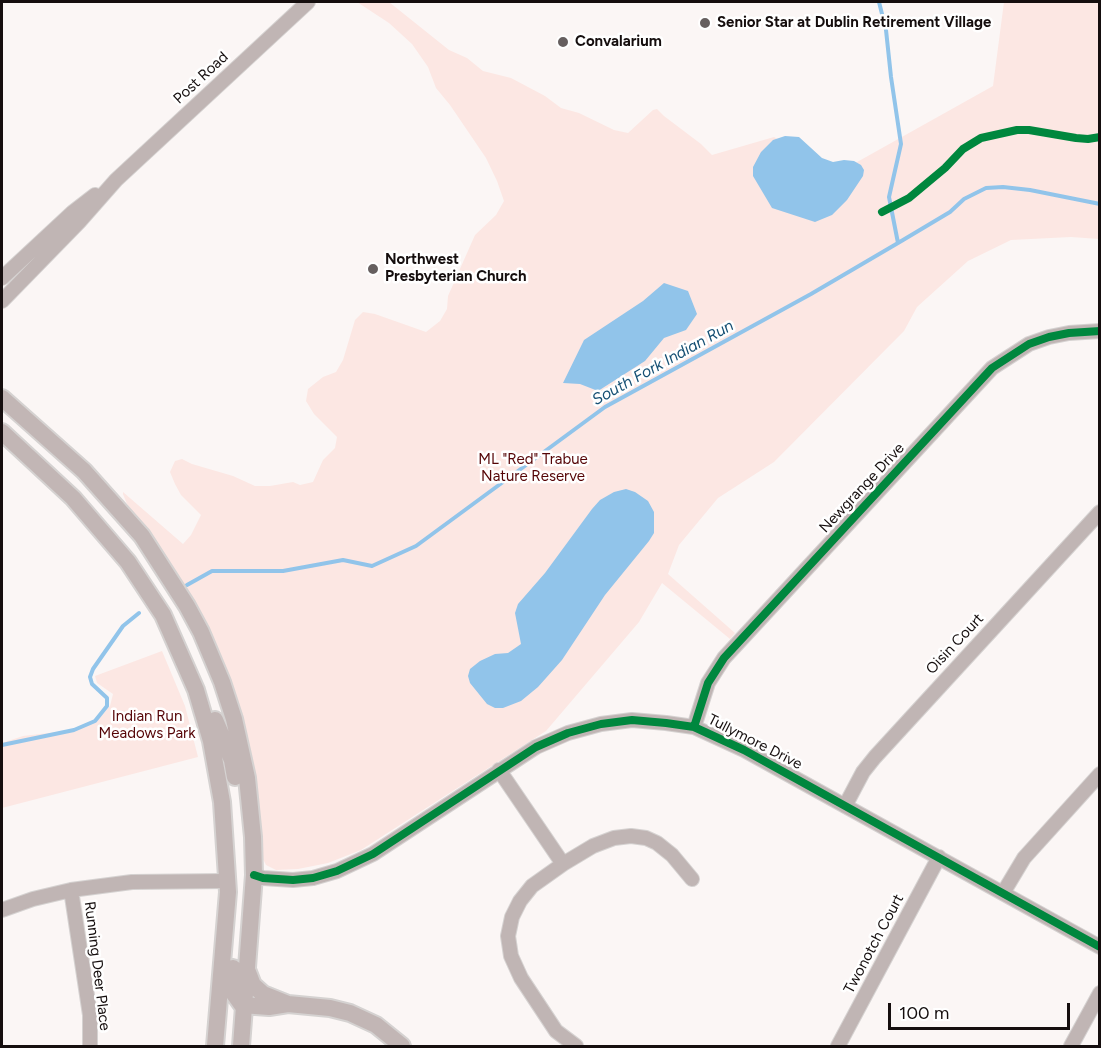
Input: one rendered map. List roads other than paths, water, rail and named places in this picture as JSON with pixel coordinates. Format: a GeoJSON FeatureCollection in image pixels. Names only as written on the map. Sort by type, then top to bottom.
{"type":"FeatureCollection","features":[{"type":"Feature","properties":{"kind":"main road"},"geometry":{"type":"LineString","coordinates":[[2,399],[84,471],[142,536],[187,606],[201,632],[222,682],[234,719],[249,798],[253,837],[254,874],[241,1047]]}},
{"type":"Feature","properties":{"kind":"main road"},"geometry":{"type":"LineString","coordinates":[[2,432],[73,498],[128,562],[189,649],[218,729],[232,760],[238,789],[243,865],[248,872],[254,874]]}},
{"type":"Feature","properties":{"kind":"main road"},"geometry":{"type":"LineString","coordinates":[[163,615],[196,690],[211,741],[222,802],[228,892],[215,1047]]}},
{"type":"Feature","properties":{"kind":"main road"},"geometry":{"type":"LineString","coordinates":[[218,729],[233,820],[237,928],[232,986],[234,996],[245,1007],[288,1004],[330,1008],[350,1013],[376,1025],[402,1047]]}},
{"type":"Feature","properties":{"kind":"main road"},"geometry":{"type":"LineString","coordinates":[[247,978],[259,991],[288,1004]]}},
{"type":"Feature","properties":{"kind":"street","name":"Post Road"},"geometry":{"type":"LineString","coordinates":[[2,301],[79,222],[116,180],[308,2]]}},
{"type":"Feature","properties":{"kind":"street","name":"Post Road"},"geometry":{"type":"LineString","coordinates":[[2,278],[73,212],[116,180]]}},
{"type":"Feature","properties":{"kind":"street","name":"Newgrange Drive"},"geometry":{"type":"LineString","coordinates":[[694,726],[708,683],[724,658],[992,368],[1029,344],[1049,337],[1100,331]]}},
{"type":"Feature","properties":{"kind":"street","name":"Oisin Court"},"geometry":{"type":"LineString","coordinates":[[845,806],[863,772],[875,756],[1100,512]]}},
{"type":"Feature","properties":{"kind":"street","name":"Tullymore Drive"},"geometry":{"type":"LineString","coordinates":[[254,874],[263,878],[293,880],[313,878],[357,863],[536,747],[568,733],[601,724],[632,720],[694,726],[744,750],[1100,946]]}},
{"type":"Feature","properties":{"kind":"street"},"geometry":{"type":"LineString","coordinates":[[499,770],[563,864]]}},
{"type":"Feature","properties":{"kind":"street"},"geometry":{"type":"LineString","coordinates":[[1003,893],[1024,858],[1100,774]]}},
{"type":"Feature","properties":{"kind":"street"},"geometry":{"type":"LineString","coordinates":[[576,1047],[556,1031],[521,978],[511,956],[508,936],[512,917],[520,901],[532,886],[563,864],[593,846],[614,838],[631,836],[646,838],[657,843],[672,855],[692,879]]}},
{"type":"Feature","properties":{"kind":"street","name":"Twonotch Court"},"geometry":{"type":"LineString","coordinates":[[838,1047],[939,857]]}},
{"type":"Feature","properties":{"kind":"street"},"geometry":{"type":"LineString","coordinates":[[2,910],[33,898],[71,890],[132,882],[226,881]]}},
{"type":"Feature","properties":{"kind":"street","name":"Running Deer Place"},"geometry":{"type":"LineString","coordinates":[[71,890],[90,1015],[90,1047]]}},
{"type":"Feature","properties":{"kind":"street"},"geometry":{"type":"LineString","coordinates":[[1071,1047],[1100,993]]}},
{"type":"Feature","properties":{"kind":"water"},"geometry":{"type":"Polygon","coordinates":[[[785,136],[799,137],[822,158],[833,162],[854,161],[864,170],[863,176],[847,200],[832,215],[815,222],[772,208],[753,176],[753,167],[761,152],[773,140],[785,136]]]}},
{"type":"Feature","properties":{"kind":"water"},"geometry":{"type":"Polygon","coordinates":[[[664,283],[688,291],[697,314],[686,330],[664,338],[645,361],[598,391],[580,384],[563,383],[584,340],[643,301],[664,283]]]}},
{"type":"Feature","properties":{"kind":"water"},"geometry":{"type":"Polygon","coordinates":[[[626,489],[648,501],[654,512],[654,533],[649,541],[605,595],[562,660],[538,687],[521,701],[503,708],[495,708],[487,704],[470,683],[468,676],[470,669],[480,661],[495,654],[508,653],[521,644],[515,613],[518,604],[545,573],[600,500],[614,492],[626,489]]]}},
{"type":"Feature","properties":{"kind":"waterway","name":"South Fork Indian Run"},"geometry":{"type":"LineString","coordinates":[[187,585],[212,571],[283,571],[343,560],[372,566],[416,546],[605,407],[811,294],[898,243],[889,197],[901,144],[886,30],[879,2]]}},
{"type":"Feature","properties":{"kind":"waterway"},"geometry":{"type":"LineString","coordinates":[[898,243],[950,212],[964,199],[986,188],[1030,190],[1100,204]]}},
{"type":"Feature","properties":{"kind":"waterway","name":"South Fork Indian Run"},"geometry":{"type":"LineString","coordinates":[[2,745],[74,730],[95,721],[107,706],[107,698],[92,684],[90,677],[93,669],[123,626],[139,613]]}},
{"type":"Feature","properties":{"kind":"place","name":"Senior Star at Dublin Retirement Village"},"geometry":{"type":"Point","coordinates":[705,23]}},
{"type":"Feature","properties":{"kind":"place","name":"Convalarium"},"geometry":{"type":"Point","coordinates":[563,42]}},
{"type":"Feature","properties":{"kind":"place","name":"Northwest Presbyterian Church"},"geometry":{"type":"Point","coordinates":[373,269]}},
{"type":"Feature","properties":{"kind":"park label","name":"ML \"Red\" Trabue Nature Reserve"},"geometry":{"type":"Point","coordinates":[533,468]}},
{"type":"Feature","properties":{"kind":"park label","name":"Indian Run Meadows Park"},"geometry":{"type":"Point","coordinates":[147,726]}}]}
